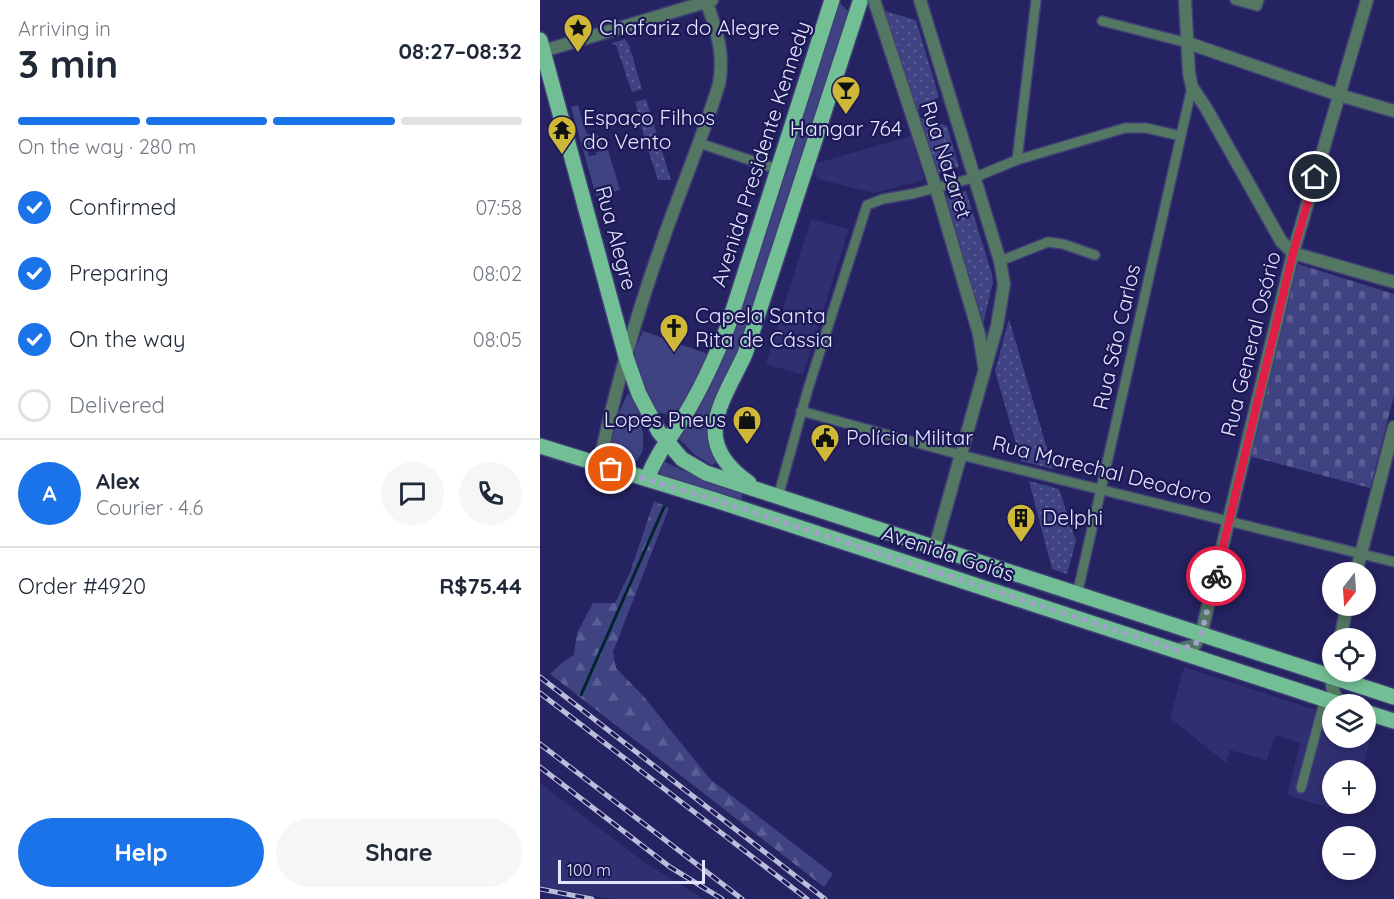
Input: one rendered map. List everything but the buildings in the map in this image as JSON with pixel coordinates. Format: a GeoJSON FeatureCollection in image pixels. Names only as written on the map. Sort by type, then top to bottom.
{"type":"FeatureCollection","features":[{"type":"Feature","properties":{"kind":"main road","name":"Avenida Presidente Kennedy"},"geometry":{"type":"LineString","coordinates":[[648,479],[665,441],[690,406],[720,345],[832,0]]}},
{"type":"Feature","properties":{"kind":"main road"},"geometry":{"type":"LineString","coordinates":[[761,491],[734,472],[719,454],[714,440],[715,423],[719,408],[744,354],[866,1]]}},
{"type":"Feature","properties":{"kind":"main road","name":"Rua Alegre"},"geometry":{"type":"LineString","coordinates":[[541,48],[626,357],[639,394],[665,441]]}},
{"type":"Feature","properties":{"kind":"main road","name":"Avenida Goiás"},"geometry":{"type":"LineString","coordinates":[[665,441],[678,456],[696,468],[761,491],[1201,635],[1322,671]]}},
{"type":"Feature","properties":{"kind":"main road","name":"Avenida Goiás"},"geometry":{"type":"LineString","coordinates":[[540,446],[715,500],[1322,698]]}},
{"type":"Feature","properties":{"kind":"main road"},"geometry":{"type":"LineString","coordinates":[[715,500],[768,510],[774,507],[778,496]]}},
{"type":"Feature","properties":{"kind":"main road","name":"Avenida Goiás"},"geometry":{"type":"LineString","coordinates":[[1353,682],[1394,698]]}},
{"type":"Feature","properties":{"kind":"main road"},"geometry":{"type":"LineString","coordinates":[[1376,715],[1394,721]]}},
{"type":"Feature","properties":{"kind":"street","name":"Rua Nazaret"},"geometry":{"type":"LineString","coordinates":[[920,0],[1000,261],[1004,284],[997,326],[985,373],[935,547]]}},
{"type":"Feature","properties":{"kind":"street"},"geometry":{"type":"LineString","coordinates":[[1017,160],[1036,0]]}},
{"type":"Feature","properties":{"kind":"street"},"geometry":{"type":"LineString","coordinates":[[1185,0],[1189,73],[1192,87],[1281,241],[1293,253],[1394,282]]}},
{"type":"Feature","properties":{"kind":"street"},"geometry":{"type":"LineString","coordinates":[[1235,0],[1257,6],[1259,0]]}},
{"type":"Feature","properties":{"kind":"street","name":"Rua General Osório"},"geometry":{"type":"LineString","coordinates":[[1201,635],[1293,253],[1366,0]]}},
{"type":"Feature","properties":{"kind":"street"},"geometry":{"type":"LineString","coordinates":[[541,48],[708,1],[721,49],[722,67],[712,107],[663,242],[626,357],[599,465]]}},
{"type":"Feature","properties":{"kind":"street","name":"Rua Nazaret"},"geometry":{"type":"LineString","coordinates":[[866,1],[936,188],[979,333],[985,373]]}},
{"type":"Feature","properties":{"kind":"street"},"geometry":{"type":"LineString","coordinates":[[1102,21],[1188,43],[1339,95],[1394,111]]}},
{"type":"Feature","properties":{"kind":"street","name":"Rua São Carlos"},"geometry":{"type":"LineString","coordinates":[[1077,595],[1192,87]]}},
{"type":"Feature","properties":{"kind":"street"},"geometry":{"type":"LineString","coordinates":[[778,496],[801,411],[867,205],[883,199],[973,178],[1017,160],[1125,128],[1146,128],[1181,136]]}},
{"type":"Feature","properties":{"kind":"street"},"geometry":{"type":"LineString","coordinates":[[699,143],[777,169]]}},
{"type":"Feature","properties":{"kind":"street"},"geometry":{"type":"LineString","coordinates":[[1000,261],[1047,242],[1063,244],[1095,255]]}},
{"type":"Feature","properties":{"kind":"street"},"geometry":{"type":"LineString","coordinates":[[979,333],[988,333],[997,326]]}},
{"type":"Feature","properties":{"kind":"street","name":"Rua Marechal Deodoro"},"geometry":{"type":"LineString","coordinates":[[801,411],[961,455],[1394,562]]}},
{"type":"Feature","properties":{"kind":"street"},"geometry":{"type":"LineString","coordinates":[[1358,562],[1394,427]]}},
{"type":"Feature","properties":{"kind":"street"},"geometry":{"type":"LineString","coordinates":[[1177,650],[1195,645],[1201,635]]}},
{"type":"Feature","properties":{"kind":"street"},"geometry":{"type":"LineString","coordinates":[[1301,788],[1322,710]]}},
{"type":"Feature","properties":{"kind":"shaded area"},"geometry":{"type":"Polygon","coordinates":[[[911,136],[924,180],[874,193],[818,179],[815,173],[817,163],[911,136]]]}},
{"type":"Feature","properties":{"kind":"shaded area"},"geometry":{"type":"Polygon","coordinates":[[[811,219],[849,229],[803,375],[766,364],[811,219]]]}},
{"type":"Feature","properties":{"kind":"shaded area"},"geometry":{"type":"Polygon","coordinates":[[[1184,667],[1322,712],[1322,748],[1368,748],[1364,760],[1322,760],[1322,806],[1287,795],[1300,743],[1275,735],[1267,760],[1230,750],[1226,763],[1170,718],[1184,667]]]}},
{"type":"Feature","properties":{"kind":"shaded area"},"geometry":{"type":"Polygon","coordinates":[[[540,783],[644,862],[704,899],[611,899],[540,886],[540,783]]]}},
{"type":"Feature","properties":{"kind":"green space"},"geometry":{"type":"Polygon","coordinates":[[[837,0],[848,11],[795,182],[738,350],[709,422],[708,442],[715,458],[715,464],[712,465],[695,455],[679,439],[723,349],[837,0]]]}},
{"type":"Feature","properties":{"kind":"green space"},"geometry":{"type":"Polygon","coordinates":[[[885,11],[916,20],[939,97],[917,110],[885,11]]]}},
{"type":"Feature","properties":{"kind":"green space"},"geometry":{"type":"Polygon","coordinates":[[[625,39],[629,45],[642,89],[632,92],[616,45],[612,43],[625,39]]]}},
{"type":"Feature","properties":{"kind":"green space"},"geometry":{"type":"Polygon","coordinates":[[[646,99],[671,180],[658,180],[647,147],[648,138],[644,136],[635,102],[646,99]]]}},
{"type":"Feature","properties":{"kind":"green space"},"geometry":{"type":"Polygon","coordinates":[[[578,105],[586,133],[601,137],[602,147],[588,150],[589,156],[608,150],[620,190],[596,196],[571,107],[578,105]]]}},
{"type":"Feature","properties":{"kind":"green space"},"geometry":{"type":"Polygon","coordinates":[[[917,117],[947,126],[959,167],[935,174],[917,117]]]}},
{"type":"Feature","properties":{"kind":"green space"},"geometry":{"type":"Polygon","coordinates":[[[966,191],[993,282],[982,329],[942,198],[966,191]]]}},
{"type":"Feature","properties":{"kind":"green space"},"geometry":{"type":"Polygon","coordinates":[[[1298,264],[1394,294],[1394,396],[1370,488],[1249,456],[1298,264]]]}},
{"type":"Feature","properties":{"kind":"green space"},"geometry":{"type":"Polygon","coordinates":[[[1009,319],[1053,469],[1021,461],[995,371],[1009,319]]]}},
{"type":"Feature","properties":{"kind":"green space"},"geometry":{"type":"Polygon","coordinates":[[[643,331],[711,355],[689,397],[673,414],[661,413],[655,409],[641,383],[635,354],[643,331]]]}},
{"type":"Feature","properties":{"kind":"green space"},"geometry":{"type":"Polygon","coordinates":[[[628,393],[638,412],[643,434],[640,457],[633,464],[625,464],[605,457],[610,432],[628,393]]]}},
{"type":"Feature","properties":{"kind":"green space"},"geometry":{"type":"Polygon","coordinates":[[[663,461],[704,480],[742,493],[742,500],[715,494],[661,476],[659,469],[663,461]]]}},
{"type":"Feature","properties":{"kind":"green space"},"geometry":{"type":"Polygon","coordinates":[[[1029,481],[1059,489],[1076,541],[1067,574],[1052,569],[1029,481]]]}},
{"type":"Feature","properties":{"kind":"green space"},"geometry":{"type":"Polygon","coordinates":[[[654,501],[669,508],[613,652],[616,668],[644,697],[710,779],[833,874],[824,887],[550,674],[574,655],[577,633],[593,603],[615,603],[631,570],[654,501]]]}},
{"type":"Feature","properties":{"kind":"waterway"},"geometry":{"type":"LineString","coordinates":[[581,695],[664,507]]}},
{"type":"Feature","properties":{"kind":"railway"},"geometry":{"type":"LineString","coordinates":[[540,677],[825,899]]}},
{"type":"Feature","properties":{"kind":"railway"},"geometry":{"type":"LineString","coordinates":[[540,693],[807,899]]}},
{"type":"Feature","properties":{"kind":"railway"},"geometry":{"type":"LineString","coordinates":[[540,744],[742,899]]}},
{"type":"Feature","properties":{"kind":"railway"},"geometry":{"type":"LineString","coordinates":[[540,767],[670,867],[722,899]]}},
{"type":"Feature","properties":{"kind":"railway"},"geometry":{"type":"LineString","coordinates":[[540,889],[592,899]]}},
{"type":"Feature","properties":{"kind":"way so far"},"geometry":{"type":"LineString","coordinates":[[611,469],[715,500],[1177,650],[1195,645],[1198,641],[1216,576]]}},
{"type":"Feature","properties":{"kind":"place","name":"Chafariz do Alegre"},"geometry":{"type":"Point","coordinates":[578,54]}},
{"type":"Feature","properties":{"kind":"place","name":"Hangar 764"},"geometry":{"type":"Point","coordinates":[846,116]}},
{"type":"Feature","properties":{"kind":"place","name":"Espaço Filhos do Vento"},"geometry":{"type":"Point","coordinates":[562,156]}},
{"type":"Feature","properties":{"kind":"place","name":"Capela Santa Rita de Cássia"},"geometry":{"type":"Point","coordinates":[674,354]}},
{"type":"Feature","properties":{"kind":"place","name":"Lopes Pneus"},"geometry":{"type":"Point","coordinates":[747,446]}},
{"type":"Feature","properties":{"kind":"place","name":"Polícia Militar"},"geometry":{"type":"Point","coordinates":[825,464]}},
{"type":"Feature","properties":{"kind":"place","name":"Delphi"},"geometry":{"type":"Point","coordinates":[1021,544]}},
{"type":"Feature","properties":{"kind":"route"},"geometry":{"type":"LineString","coordinates":[[1216,576],[1293,253],[1315,177]]}}]}
